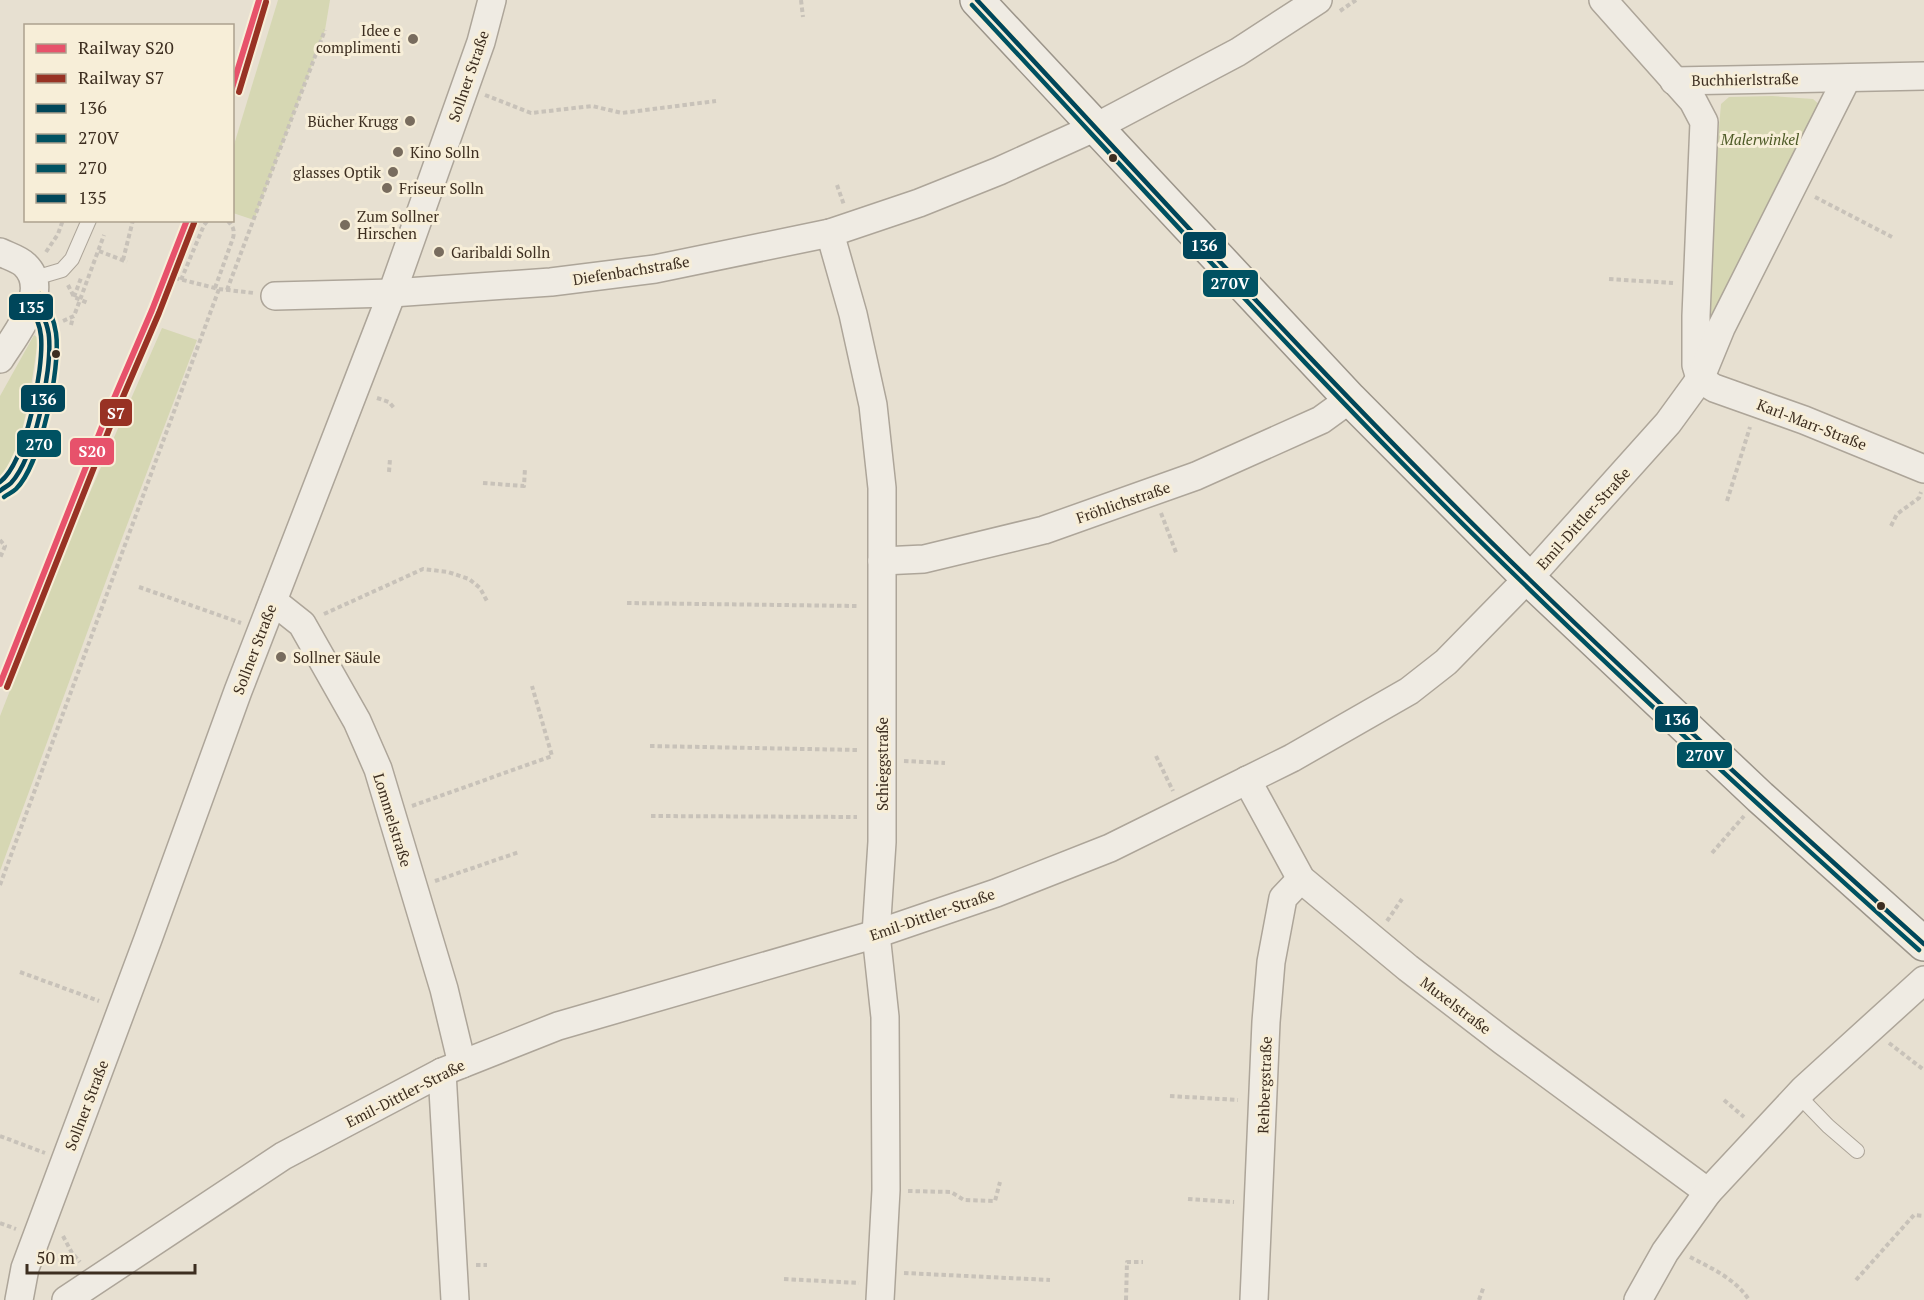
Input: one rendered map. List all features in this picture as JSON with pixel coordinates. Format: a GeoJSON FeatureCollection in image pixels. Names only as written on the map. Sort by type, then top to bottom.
{"type":"FeatureCollection","features":[{"type":"Feature","properties":{"kind":"street","name":"Sollner Straße"},"geometry":{"type":"LineString","coordinates":[[19,1300],[25,1268],[261,630],[392,293],[482,42],[492,0]]}},
{"type":"Feature","properties":{"kind":"street"},"geometry":{"type":"LineString","coordinates":[[977,0],[1350,399],[1528,579],[1760,797],[1924,944]]}},
{"type":"Feature","properties":{"kind":"street","name":"Diefenbachstraße"},"geometry":{"type":"LineString","coordinates":[[275,296],[392,293],[551,282],[655,269],[830,233],[919,203],[999,171],[1096,127],[1238,52],[1318,0]]}},
{"type":"Feature","properties":{"kind":"street","name":"Buchhierlstraße"},"geometry":{"type":"LineString","coordinates":[[1603,0],[1674,81],[1924,76]]}},
{"type":"Feature","properties":{"kind":"street"},"geometry":{"type":"LineString","coordinates":[[1700,379],[1720,328],[1847,78]]}},
{"type":"Feature","properties":{"kind":"street"},"geometry":{"type":"LineString","coordinates":[[1674,81],[1693,101],[1704,122],[1697,285],[1696,365],[1700,379]]}},
{"type":"Feature","properties":{"kind":"street","name":"Schieggstraße"},"geometry":{"type":"LineString","coordinates":[[830,233],[873,405],[882,488],[882,817],[876,934],[885,1017],[886,1190],[881,1285]]}},
{"type":"Feature","properties":{"kind":"street"},"geometry":{"type":"LineString","coordinates":[[0,359],[27,315],[23,273]]}},
{"type":"Feature","properties":{"kind":"street","name":"Karl-Marr-Straße"},"geometry":{"type":"LineString","coordinates":[[1700,379],[1714,388],[1804,420],[1924,470]]}},
{"type":"Feature","properties":{"kind":"street","name":"Emil-Dittler-Straße"},"geometry":{"type":"LineString","coordinates":[[66,1300],[283,1156],[452,1068],[558,1026],[876,934],[1017,885],[1110,848],[1292,758],[1409,691],[1446,662],[1528,579],[1668,423],[1700,379]]}},
{"type":"Feature","properties":{"kind":"street","name":"Fröhlichstraße"},"geometry":{"type":"LineString","coordinates":[[882,561],[924,560],[1044,530],[1196,476],[1322,420],[1350,399]]}},
{"type":"Feature","properties":{"kind":"street","name":"Lommelstraße"},"geometry":{"type":"LineString","coordinates":[[273,601],[302,624],[357,721],[378,769],[444,989],[452,1068],[455,1300]]}},
{"type":"Feature","properties":{"kind":"street","name":"Muxelstraße"},"geometry":{"type":"LineString","coordinates":[[1247,780],[1301,879],[1426,982],[1708,1192]]}},
{"type":"Feature","properties":{"kind":"street","name":"Rehbergstraße"},"geometry":{"type":"LineString","coordinates":[[1254,1300],[1270,962],[1283,898],[1301,879]]}},
{"type":"Feature","properties":{"kind":"street"},"geometry":{"type":"LineString","coordinates":[[1638,1300],[1665,1252],[1708,1192],[1797,1095],[1924,980]]}},
{"type":"Feature","properties":{"kind":"lane"},"geometry":{"type":"LineString","coordinates":[[0,491],[4,490],[16,477],[25,461],[47,376],[49,339],[46,318],[23,273],[62,270],[72,259],[87,222]]}},
{"type":"Feature","properties":{"kind":"lane"},"geometry":{"type":"LineString","coordinates":[[1797,1095],[1857,1151]]}},
{"type":"Feature","properties":{"kind":"path"},"geometry":{"type":"LineString","coordinates":[[801,0],[803,17]]}},
{"type":"Feature","properties":{"kind":"path"},"geometry":{"type":"LineString","coordinates":[[227,290],[325,30]]}},
{"type":"Feature","properties":{"kind":"path"},"geometry":{"type":"LineString","coordinates":[[465,87],[531,113],[592,106],[622,113],[716,101]]}},
{"type":"Feature","properties":{"kind":"path"},"geometry":{"type":"LineString","coordinates":[[837,184],[842,200]]}},
{"type":"Feature","properties":{"kind":"path"},"geometry":{"type":"LineString","coordinates":[[1793,185],[1892,237]]}},
{"type":"Feature","properties":{"kind":"path"},"geometry":{"type":"LineString","coordinates":[[23,273],[45,254],[58,234],[62,222]]}},
{"type":"Feature","properties":{"kind":"path"},"geometry":{"type":"LineString","coordinates":[[81,300],[99,251],[125,261],[133,222]]}},
{"type":"Feature","properties":{"kind":"path"},"geometry":{"type":"LineString","coordinates":[[181,280],[206,222]]}},
{"type":"Feature","properties":{"kind":"path"},"geometry":{"type":"LineString","coordinates":[[0,885],[217,288],[234,232],[228,222]]}},
{"type":"Feature","properties":{"kind":"path"},"geometry":{"type":"LineString","coordinates":[[175,279],[227,290],[275,296]]}},
{"type":"Feature","properties":{"kind":"path"},"geometry":{"type":"LineString","coordinates":[[1609,279],[1697,285]]}},
{"type":"Feature","properties":{"kind":"path"},"geometry":{"type":"LineString","coordinates":[[74,297],[88,303]]}},
{"type":"Feature","properties":{"kind":"path"},"geometry":{"type":"LineString","coordinates":[[70,325],[74,316]]}},
{"type":"Feature","properties":{"kind":"path"},"geometry":{"type":"LineString","coordinates":[[388,402],[394,408]]}},
{"type":"Feature","properties":{"kind":"path"},"geometry":{"type":"LineString","coordinates":[[1726,501],[1757,403]]}},
{"type":"Feature","properties":{"kind":"path"},"geometry":{"type":"LineString","coordinates":[[389,472],[390,459]]}},
{"type":"Feature","properties":{"kind":"path"},"geometry":{"type":"LineString","coordinates":[[483,483],[524,486],[525,468]]}},
{"type":"Feature","properties":{"kind":"path"},"geometry":{"type":"LineString","coordinates":[[1891,526],[1897,514],[1919,498],[1924,485]]}},
{"type":"Feature","properties":{"kind":"path"},"geometry":{"type":"LineString","coordinates":[[1161,513],[1177,555]]}},
{"type":"Feature","properties":{"kind":"path"},"geometry":{"type":"LineString","coordinates":[[0,540],[5,546],[0,558]]}},
{"type":"Feature","properties":{"kind":"path"},"geometry":{"type":"LineString","coordinates":[[302,624],[423,569],[448,572],[469,579],[480,588],[488,603]]}},
{"type":"Feature","properties":{"kind":"path"},"geometry":{"type":"LineString","coordinates":[[139,587],[261,630]]}},
{"type":"Feature","properties":{"kind":"path"},"geometry":{"type":"LineString","coordinates":[[627,603],[882,607]]}},
{"type":"Feature","properties":{"kind":"path"},"geometry":{"type":"LineString","coordinates":[[391,814],[552,756],[532,686]]}},
{"type":"Feature","properties":{"kind":"path"},"geometry":{"type":"LineString","coordinates":[[650,746],[882,750]]}},
{"type":"Feature","properties":{"kind":"path"},"geometry":{"type":"LineString","coordinates":[[1156,756],[1183,812]]}},
{"type":"Feature","properties":{"kind":"path"},"geometry":{"type":"LineString","coordinates":[[916,761],[945,763]]}},
{"type":"Feature","properties":{"kind":"path"},"geometry":{"type":"LineString","coordinates":[[651,816],[882,817]]}},
{"type":"Feature","properties":{"kind":"path"},"geometry":{"type":"LineString","coordinates":[[1712,853],[1733,828]]}},
{"type":"Feature","properties":{"kind":"path"},"geometry":{"type":"LineString","coordinates":[[414,889],[519,852]]}},
{"type":"Feature","properties":{"kind":"path"},"geometry":{"type":"LineString","coordinates":[[20,972],[122,1009]]}},
{"type":"Feature","properties":{"kind":"path"},"geometry":{"type":"LineString","coordinates":[[1888,1042],[1924,1070]]}},
{"type":"Feature","properties":{"kind":"path"},"geometry":{"type":"LineString","coordinates":[[1170,1096],[1263,1102]]}},
{"type":"Feature","properties":{"kind":"path"},"geometry":{"type":"LineString","coordinates":[[0,1136],[65,1161]]}},
{"type":"Feature","properties":{"kind":"path"},"geometry":{"type":"LineString","coordinates":[[886,1190],[951,1192],[964,1200],[995,1202],[1000,1182]]}},
{"type":"Feature","properties":{"kind":"path"},"geometry":{"type":"LineString","coordinates":[[1188,1199],[1259,1203]]}},
{"type":"Feature","properties":{"kind":"path"},"geometry":{"type":"LineString","coordinates":[[48,1206],[72,1253],[96,1279]]}},
{"type":"Feature","properties":{"kind":"path"},"geometry":{"type":"LineString","coordinates":[[1856,1280],[1914,1215],[1924,1216]]}},
{"type":"Feature","properties":{"kind":"path"},"geometry":{"type":"LineString","coordinates":[[1691,1257],[1730,1281],[1742,1290],[1749,1300]]}},
{"type":"Feature","properties":{"kind":"path"},"geometry":{"type":"LineString","coordinates":[[1126,1300],[1127,1262],[1143,1262]]}},
{"type":"Feature","properties":{"kind":"path"},"geometry":{"type":"LineString","coordinates":[[784,1279],[881,1285],[1050,1280]]}},
{"type":"Feature","properties":{"kind":"path"},"geometry":{"type":"LineString","coordinates":[[1479,1300],[1484,1286]]}},
{"type":"Feature","properties":{"kind":"green space"},"geometry":{"type":"Polygon","coordinates":[[[278,0],[330,0],[325,30],[254,220],[234,213],[234,145],[278,0]]]}},
{"type":"Feature","properties":{"kind":"green space","name":"Malerwinkel"},"geometry":{"type":"Polygon","coordinates":[[[1772,96],[1813,99],[1822,107],[1718,319],[1703,314],[1721,104],[1729,97],[1772,96]]]}},
{"type":"Feature","properties":{"kind":"green space"},"geometry":{"type":"Polygon","coordinates":[[[162,328],[197,340],[0,871],[0,716],[66,547],[162,328]]]}},
{"type":"Feature","properties":{"kind":"green space"},"geometry":{"type":"Polygon","coordinates":[[[34,335],[38,338],[21,436],[8,471],[0,482],[0,396],[34,335]]]}},
{"type":"Feature","properties":{"kind":"rail line","name":"S20"},"geometry":{"type":"LineString","coordinates":[[234,81],[259,0]]}},
{"type":"Feature","properties":{"kind":"rail line","name":"S7"},"geometry":{"type":"LineString","coordinates":[[239,92],[266,2]]}},
{"type":"Feature","properties":{"kind":"rail line","name":"S20"},"geometry":{"type":"LineString","coordinates":[[0,684],[186,222]]}},
{"type":"Feature","properties":{"kind":"rail line","name":"S7"},"geometry":{"type":"LineString","coordinates":[[7,687],[194,223]]}},
{"type":"Feature","properties":{"kind":"transit line","name":"136"},"geometry":{"type":"LineString","coordinates":[[977,0],[1249,293],[1458,509],[1675,718],[1924,944]]}},
{"type":"Feature","properties":{"kind":"transit line","name":"270V"},"geometry":{"type":"LineString","coordinates":[[972,5],[1244,298],[1453,514],[1670,723],[1919,950]]}},
{"type":"Feature","properties":{"kind":"transit line","name":"270"},"geometry":{"type":"LineString","coordinates":[[4,497],[16,489],[34,459],[52,391],[57,348],[56,333],[46,303],[40,294]]}},
{"type":"Feature","properties":{"kind":"transit line","name":"136"},"geometry":{"type":"LineString","coordinates":[[0,491],[11,483],[20,471],[34,434],[45,391],[49,337],[46,322],[34,298]]}},
{"type":"Feature","properties":{"kind":"transit line","name":"135"},"geometry":{"type":"LineString","coordinates":[[0,482],[18,455],[25,436],[40,370],[41,336],[28,302]]}},
{"type":"Feature","properties":{"kind":"place","name":"Idee e complimenti"},"geometry":{"type":"Point","coordinates":[413,39]}},
{"type":"Feature","properties":{"kind":"place","name":"Bücher Krugg"},"geometry":{"type":"Point","coordinates":[410,121]}},
{"type":"Feature","properties":{"kind":"place","name":"Kino Solln"},"geometry":{"type":"Point","coordinates":[398,152]}},
{"type":"Feature","properties":{"kind":"place","name":"glasses Optik"},"geometry":{"type":"Point","coordinates":[393,172]}},
{"type":"Feature","properties":{"kind":"place","name":"Friseur Solln"},"geometry":{"type":"Point","coordinates":[387,188]}},
{"type":"Feature","properties":{"kind":"place","name":"Zum Sollner Hirschen"},"geometry":{"type":"Point","coordinates":[345,225]}},
{"type":"Feature","properties":{"kind":"place","name":"Garibaldi Solln"},"geometry":{"type":"Point","coordinates":[439,252]}},
{"type":"Feature","properties":{"kind":"place","name":"Sollner Säule"},"geometry":{"type":"Point","coordinates":[281,657]}}]}
